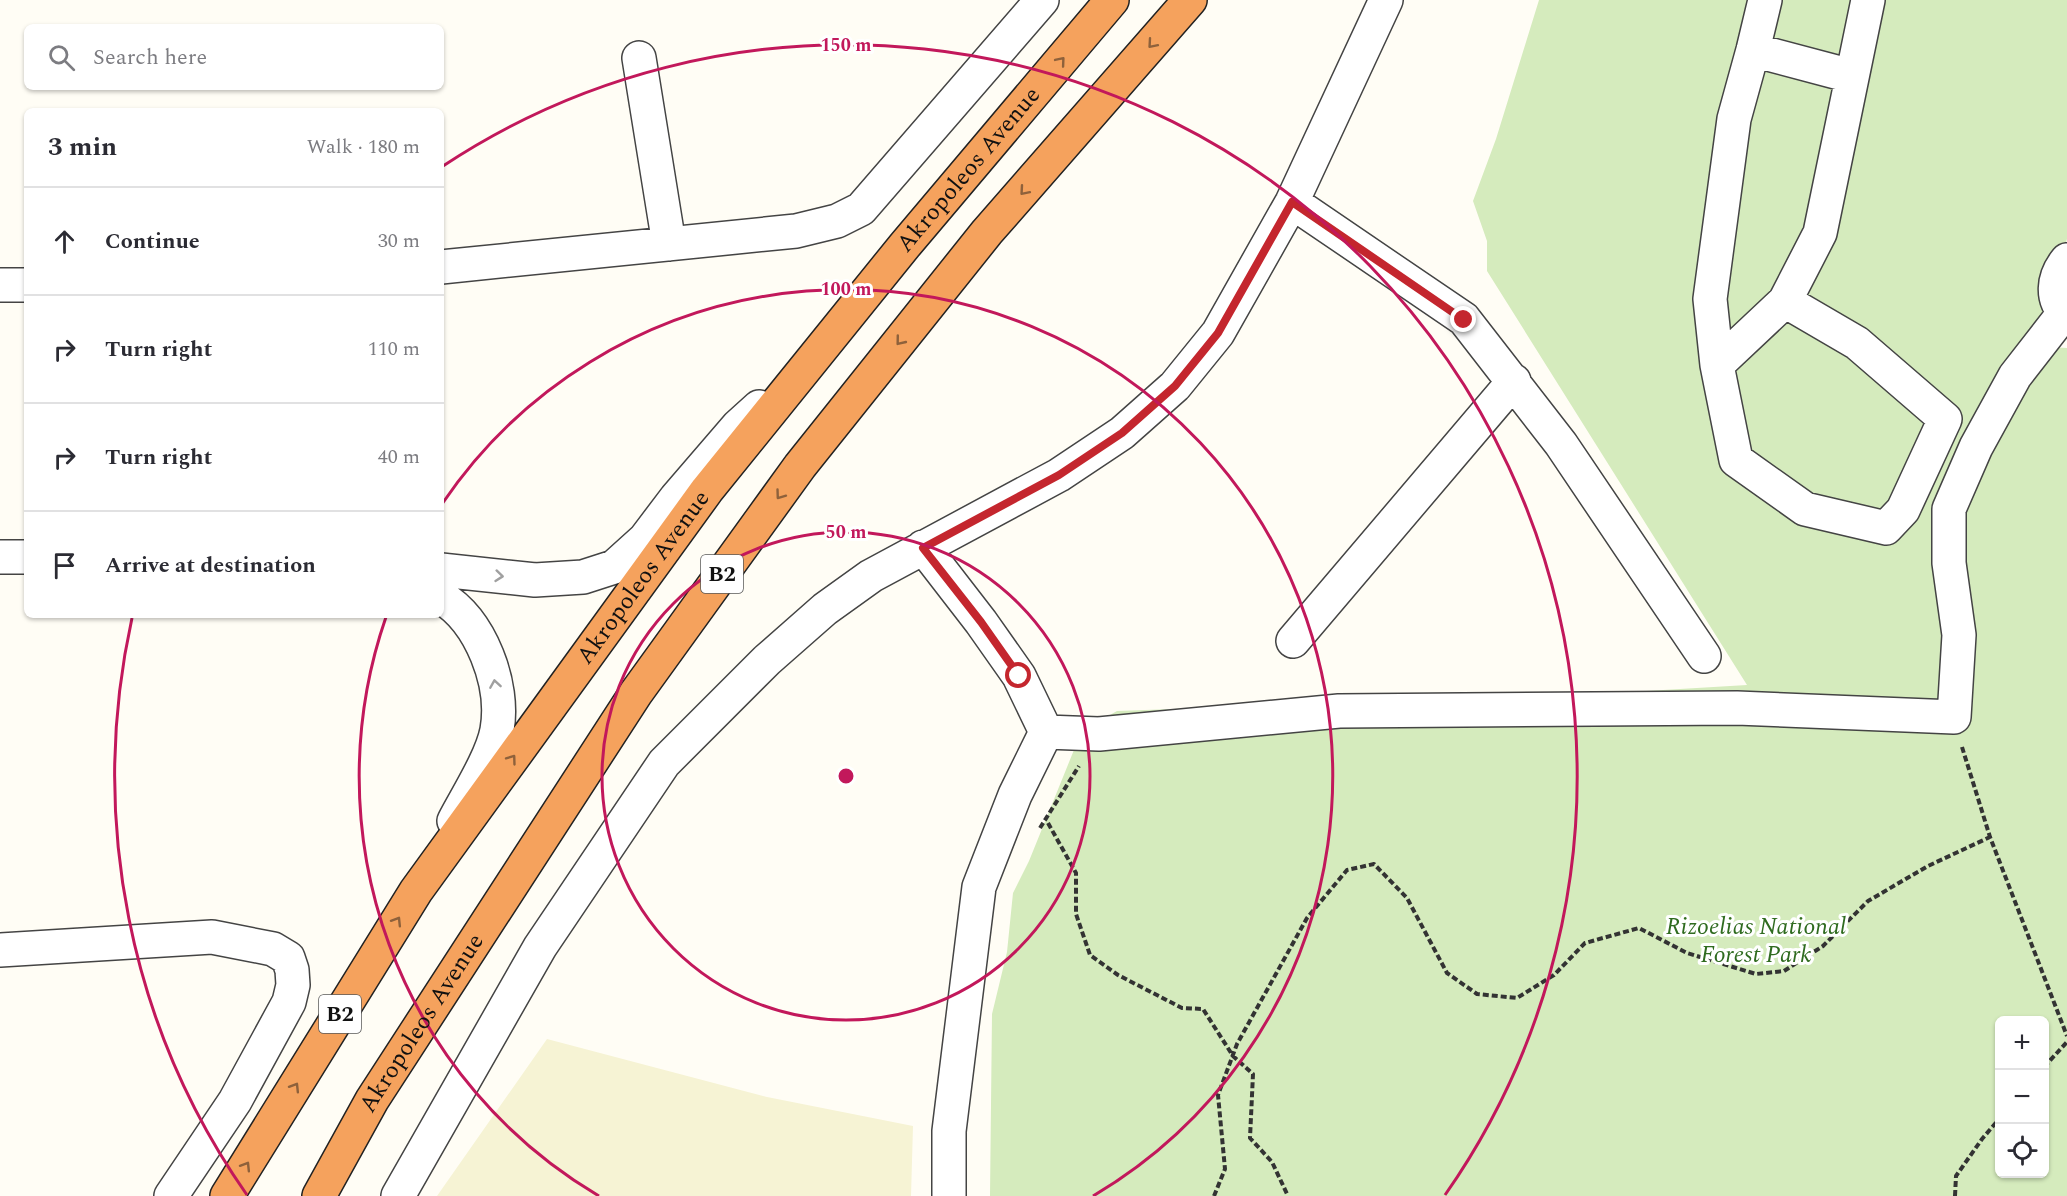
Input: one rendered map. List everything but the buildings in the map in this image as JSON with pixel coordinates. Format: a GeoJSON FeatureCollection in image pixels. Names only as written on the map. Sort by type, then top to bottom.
{"type":"FeatureCollection","features":[{"type":"Feature","properties":{"kind":"highway","name":"Akropoleos Avenue"},"geometry":{"type":"LineString","coordinates":[[227,1196],[416,891],[707,490],[905,245],[1112,0]]}},
{"type":"Feature","properties":{"kind":"highway","name":"Akropoleos Avenue"},"geometry":{"type":"LineString","coordinates":[[319,1196],[372,1100],[636,693],[800,466],[987,232],[1191,0]]}},
{"type":"Feature","properties":{"kind":"street"},"geometry":{"type":"LineString","coordinates":[[444,267],[796,231],[837,221],[861,209],[1042,0]]}},
{"type":"Feature","properties":{"kind":"street"},"geometry":{"type":"LineString","coordinates":[[398,1196],[540,947],[664,763],[767,660],[825,609],[871,576],[1059,475],[1122,433],[1175,386],[1218,333],[1292,202],[1386,0]]}},
{"type":"Feature","properties":{"kind":"street"},"geometry":{"type":"LineString","coordinates":[[1764,0],[1754,50],[1734,119],[1710,299],[1717,365],[1736,460],[1805,508],[1886,528],[1903,510],[1945,419],[1857,343],[1785,301]]}},
{"type":"Feature","properties":{"kind":"street"},"geometry":{"type":"LineString","coordinates":[[1717,365],[1785,301],[1820,233],[1868,0]]}},
{"type":"Feature","properties":{"kind":"street"},"geometry":{"type":"LineString","coordinates":[[1754,50],[1851,76]]}},
{"type":"Feature","properties":{"kind":"street"},"geometry":{"type":"LineString","coordinates":[[639,58],[669,244]]}},
{"type":"Feature","properties":{"kind":"street"},"geometry":{"type":"LineString","coordinates":[[1292,202],[1464,320],[1561,444],[1704,656]]}},
{"type":"Feature","properties":{"kind":"street"},"geometry":{"type":"LineString","coordinates":[[1046,732],[1099,734],[1339,711],[1737,708],[1954,717],[1959,635],[1949,563],[1949,509],[1976,447],[2015,376],[2066,314],[2057,300],[2055,285],[2059,270],[2067,260]]}},
{"type":"Feature","properties":{"kind":"street"},"geometry":{"type":"LineString","coordinates":[[0,285],[24,285]]}},
{"type":"Feature","properties":{"kind":"street"},"geometry":{"type":"LineString","coordinates":[[444,570],[535,580],[583,578],[614,567],[645,538],[738,426],[816,355]]}},
{"type":"Feature","properties":{"kind":"street"},"geometry":{"type":"LineString","coordinates":[[1293,641],[1514,381]]}},
{"type":"Feature","properties":{"kind":"street"},"geometry":{"type":"LineString","coordinates":[[923,548],[981,622],[1019,676],[1046,732]]}},
{"type":"Feature","properties":{"kind":"street"},"geometry":{"type":"LineString","coordinates":[[0,557],[24,557]]}},
{"type":"Feature","properties":{"kind":"street"},"geometry":{"type":"LineString","coordinates":[[416,891],[484,766],[497,730],[497,698],[492,666],[475,632],[453,604],[444,599]]}},
{"type":"Feature","properties":{"kind":"street"},"geometry":{"type":"LineString","coordinates":[[949,1196],[949,1131],[979,887],[1015,795],[1046,732]]}},
{"type":"Feature","properties":{"kind":"street"},"geometry":{"type":"LineString","coordinates":[[0,950],[212,937],[273,949],[288,958],[293,985],[289,1002],[235,1101],[171,1196]]}},
{"type":"Feature","properties":{"kind":"path"},"geometry":{"type":"LineString","coordinates":[[1954,717],[1989,837],[2067,1036]]}},
{"type":"Feature","properties":{"kind":"path"},"geometry":{"type":"LineString","coordinates":[[1036,834],[1099,734]]}},
{"type":"Feature","properties":{"kind":"path"},"geometry":{"type":"LineString","coordinates":[[1048,823],[1076,873],[1076,914],[1090,955],[1118,975],[1182,1008],[1203,1009],[1233,1056],[1253,1074],[1250,1138],[1272,1162],[1288,1196]]}},
{"type":"Feature","properties":{"kind":"path"},"geometry":{"type":"LineString","coordinates":[[1214,1196],[1225,1169],[1218,1095],[1237,1044],[1306,918],[1347,870],[1374,864],[1407,898],[1447,973],[1477,994],[1517,998],[1554,975],[1585,943],[1639,927],[1687,953],[1721,964],[1756,974],[1784,971],[1823,946],[1868,901],[1928,866],[1989,837]]}},
{"type":"Feature","properties":{"kind":"path"},"geometry":{"type":"LineString","coordinates":[[2049,1061],[2067,1042]]}},
{"type":"Feature","properties":{"kind":"path"},"geometry":{"type":"LineString","coordinates":[[1955,1196],[1956,1176],[1995,1124]]}},
{"type":"Feature","properties":{"kind":"shaded area"},"geometry":{"type":"Polygon","coordinates":[[[547,1039],[767,1097],[913,1126],[911,1196],[437,1196],[547,1039]]]}},
{"type":"Feature","properties":{"kind":"green space","name":"Rizoelias National Forest Park"},"geometry":{"type":"Polygon","coordinates":[[[1539,0],[2067,0],[2067,239],[2033,346],[2067,348],[2067,1196],[990,1196],[992,1014],[1007,952],[1013,893],[1029,861],[1078,740],[1087,728],[1117,711],[1613,693],[1747,685],[1487,271],[1487,241],[1473,201],[1496,139],[1539,0]]]}},
{"type":"Feature","properties":{"kind":"route"},"geometry":{"type":"LineString","coordinates":[[1019,676],[981,622],[923,548],[1059,475],[1122,433],[1175,386],[1218,333],[1292,202],[1464,320]]}}]}
